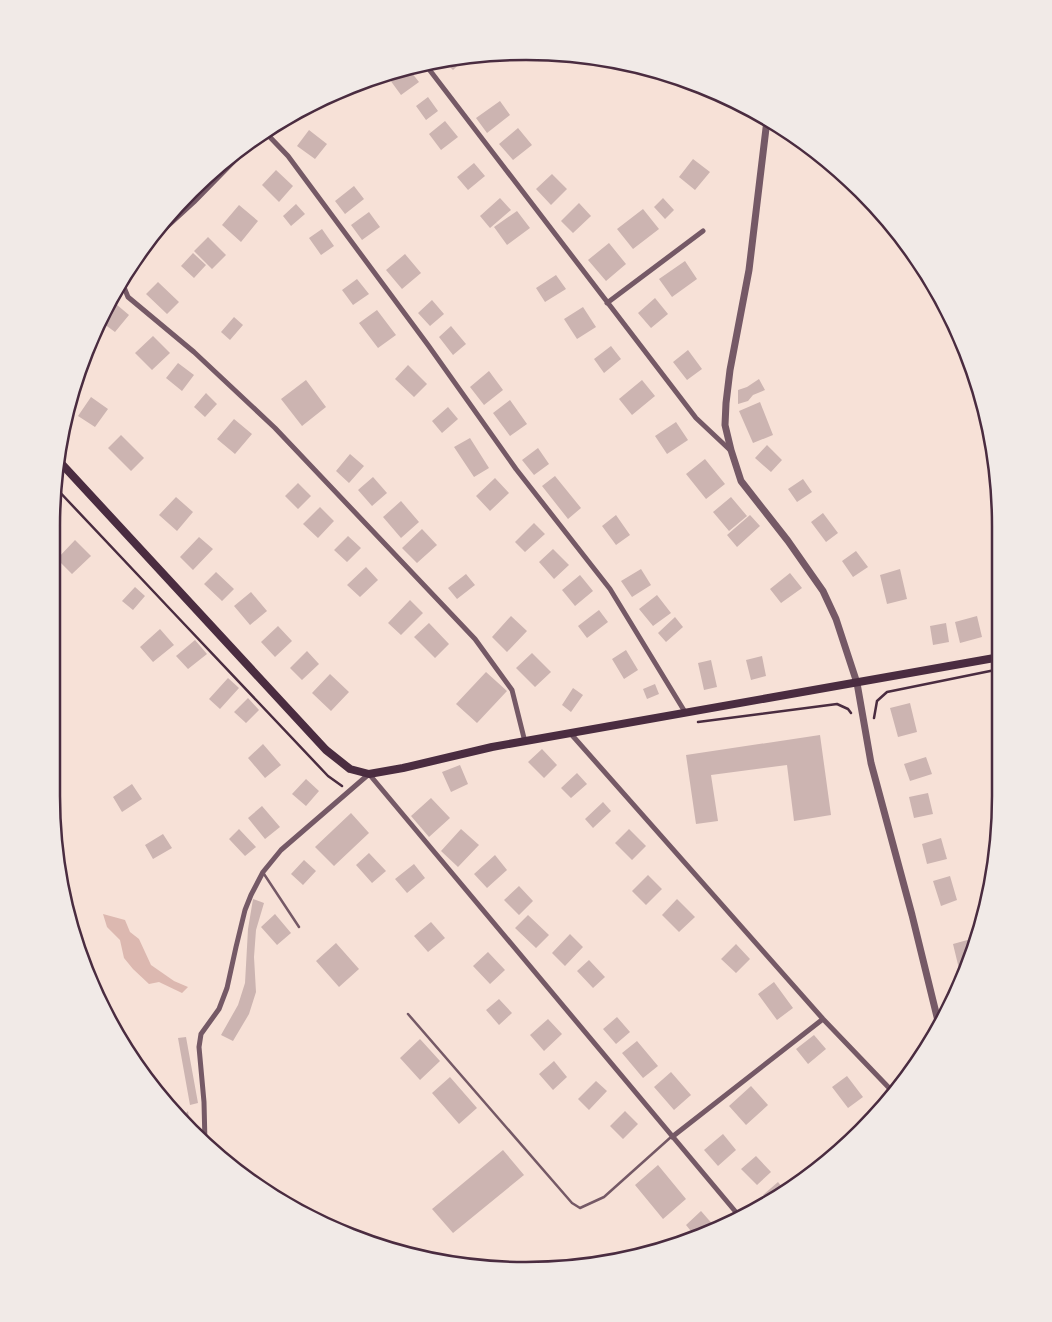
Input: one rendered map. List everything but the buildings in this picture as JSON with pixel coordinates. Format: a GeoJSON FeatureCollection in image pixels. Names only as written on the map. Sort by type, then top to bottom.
{"type":"FeatureCollection","features":[{"type":"Feature","properties":{"kind":"main road"},"geometry":{"type":"LineString","coordinates":[[64,466],[326,750],[350,769],[369,774],[492,747],[992,658]]}},
{"type":"Feature","properties":{"kind":"street"},"geometry":{"type":"LineString","coordinates":[[430,70],[696,418],[731,450]]}},
{"type":"Feature","properties":{"kind":"street"},"geometry":{"type":"LineString","coordinates":[[766,127],[749,270],[730,370],[725,426],[741,481],[823,591],[836,619],[858,683],[870,763],[912,915],[937,1016]]}},
{"type":"Feature","properties":{"kind":"street"},"geometry":{"type":"LineString","coordinates":[[270,137],[288,156],[516,469],[610,589],[685,712]]}},
{"type":"Feature","properties":{"kind":"street"},"geometry":{"type":"LineString","coordinates":[[178,217],[222,173]]}},
{"type":"Feature","properties":{"kind":"street"},"geometry":{"type":"LineString","coordinates":[[607,303],[704,231]]}},
{"type":"Feature","properties":{"kind":"street"},"geometry":{"type":"LineString","coordinates":[[125,289],[128,297],[194,352],[275,428],[476,639],[512,690],[525,742]]}},
{"type":"Feature","properties":{"kind":"street"},"geometry":{"type":"LineString","coordinates":[[571,734],[823,1019],[889,1088]]}},
{"type":"Feature","properties":{"kind":"street"},"geometry":{"type":"LineString","coordinates":[[204,1133],[204,1102],[199,1047],[201,1034],[219,1009],[227,988],[236,947],[251,895],[263,872],[281,850],[369,774],[736,1212]]}},
{"type":"Feature","properties":{"kind":"street"},"geometry":{"type":"LineString","coordinates":[[672,1137],[823,1019]]}},
{"type":"Feature","properties":{"kind":"lane"},"geometry":{"type":"LineString","coordinates":[[263,872],[299,927]]}},
{"type":"Feature","properties":{"kind":"lane"},"geometry":{"type":"LineString","coordinates":[[408,1014],[572,1203],[580,1208],[604,1197],[672,1137]]}},
{"type":"Feature","properties":{"kind":"path"},"geometry":{"type":"LineString","coordinates":[[61,494],[328,776]]}},
{"type":"Feature","properties":{"kind":"path"},"geometry":{"type":"LineString","coordinates":[[873,720],[877,701],[887,692],[992,671]]}},
{"type":"Feature","properties":{"kind":"path"},"geometry":{"type":"LineString","coordinates":[[693,723],[838,704],[848,709],[852,714]]}},
{"type":"Feature","properties":{"kind":"shaded area"},"geometry":{"type":"Polygon","coordinates":[[[103,914],[125,920],[130,932],[139,939],[151,965],[174,981],[188,987],[182,993],[159,982],[149,984],[124,958],[120,940],[107,927],[103,914]]]}}]}
